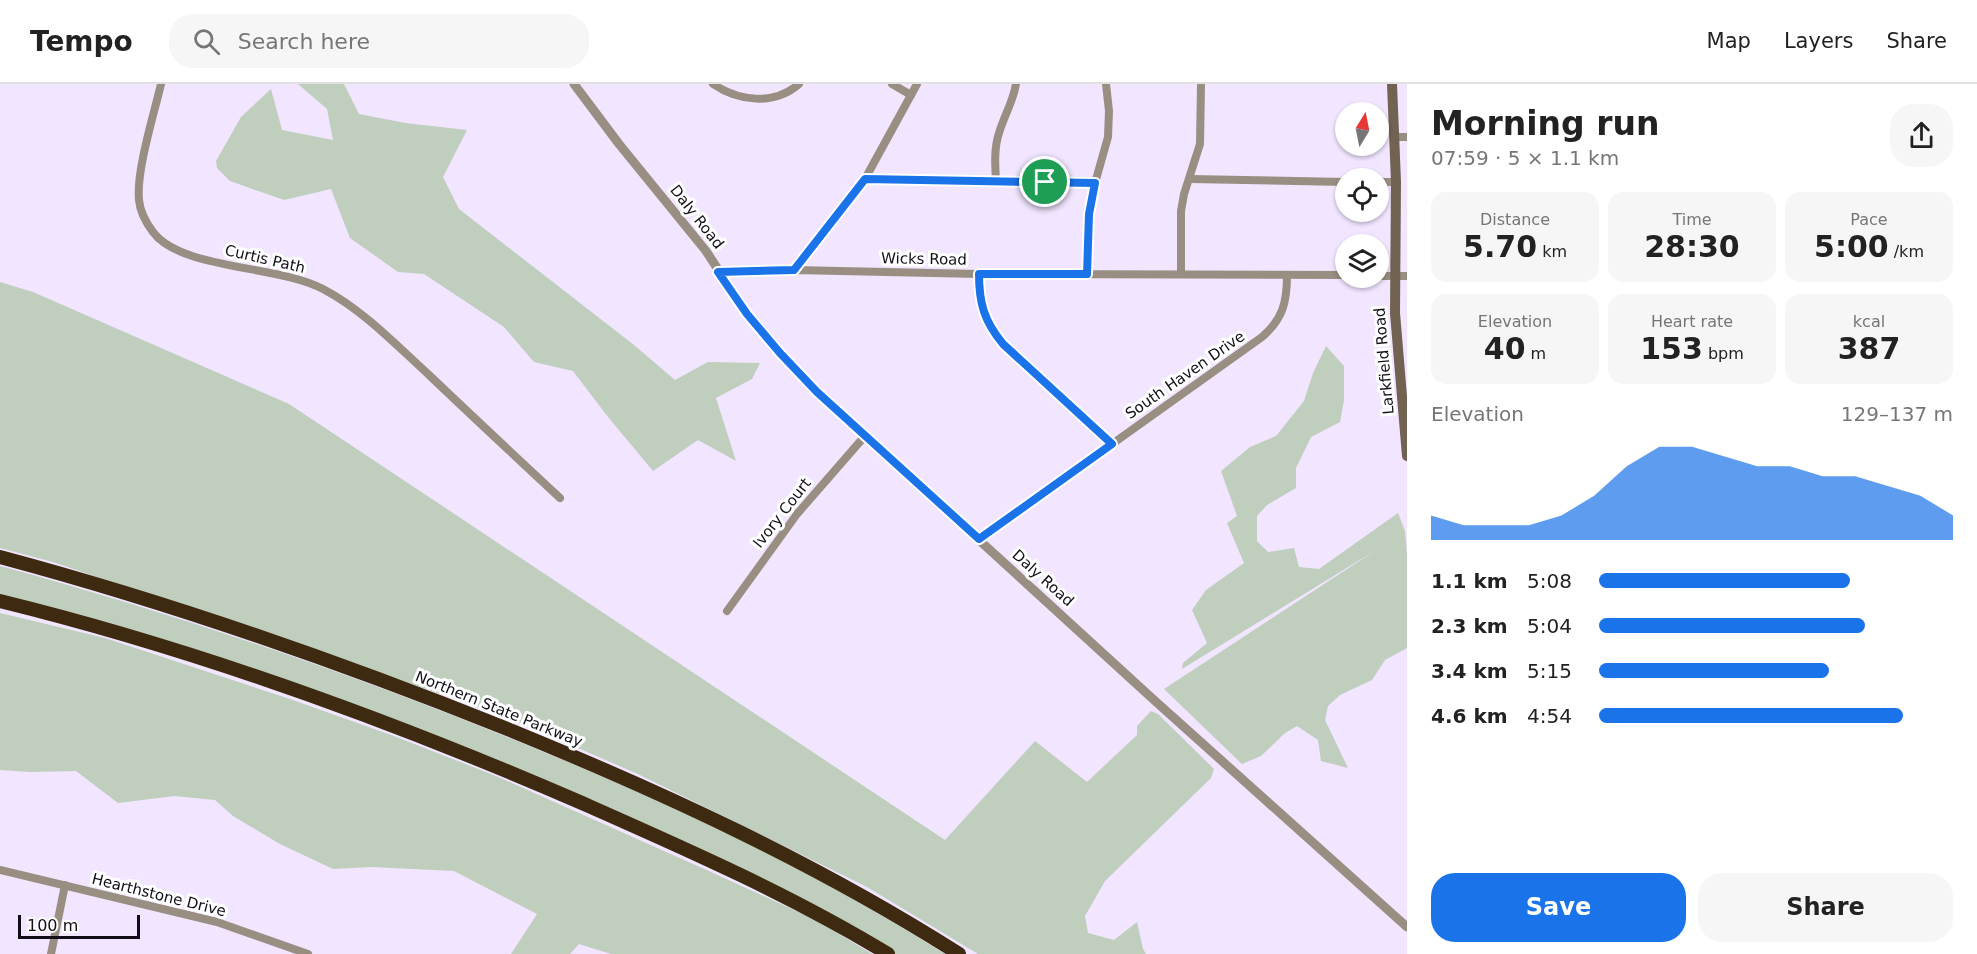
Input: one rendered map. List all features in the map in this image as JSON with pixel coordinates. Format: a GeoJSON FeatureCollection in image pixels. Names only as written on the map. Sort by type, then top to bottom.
{"type":"FeatureCollection","features":[{"type":"Feature","properties":{"kind":"highway","name":"Northern State Parkway"},"geometry":{"type":"LineString","coordinates":[[0,557],[153,602],[283,644],[423,695],[540,742],[692,809],[782,852],[877,904],[959,954]]}},
{"type":"Feature","properties":{"kind":"highway"},"geometry":{"type":"LineString","coordinates":[[0,601],[112,631],[225,666],[320,698],[447,747],[612,816],[728,869],[825,917],[888,954]]}},
{"type":"Feature","properties":{"kind":"main road","name":"Larkfield Road"},"geometry":{"type":"LineString","coordinates":[[1392,84],[1396,182],[1395,313],[1407,456]]}},
{"type":"Feature","properties":{"kind":"street","name":"Curtis Path"},"geometry":{"type":"LineString","coordinates":[[161,84],[139,183],[139,201],[144,217],[154,234],[170,248],[189,256],[297,279],[341,298],[380,330],[561,498]]}},
{"type":"Feature","properties":{"kind":"street","name":"Daly Road"},"geometry":{"type":"LineString","coordinates":[[574,84],[619,144],[706,251],[747,314],[817,392],[1406,927]]}},
{"type":"Feature","properties":{"kind":"street"},"geometry":{"type":"LineString","coordinates":[[713,84],[731,94],[752,100],[774,96],[799,84]]}},
{"type":"Feature","properties":{"kind":"street"},"geometry":{"type":"LineString","coordinates":[[892,84],[911,95]]}},
{"type":"Feature","properties":{"kind":"street"},"geometry":{"type":"LineString","coordinates":[[794,270],[865,179],[917,84]]}},
{"type":"Feature","properties":{"kind":"street"},"geometry":{"type":"LineString","coordinates":[[996,180],[995,156],[998,135],[1013,98],[1016,84]]}},
{"type":"Feature","properties":{"kind":"street"},"geometry":{"type":"LineString","coordinates":[[1087,274],[1089,214],[1108,137],[1109,111],[1106,84]]}},
{"type":"Feature","properties":{"kind":"street"},"geometry":{"type":"LineString","coordinates":[[1181,274],[1181,212],[1184,194],[1200,144],[1201,84]]}},
{"type":"Feature","properties":{"kind":"street"},"geometry":{"type":"LineString","coordinates":[[1394,137],[1407,136]]}},
{"type":"Feature","properties":{"kind":"street"},"geometry":{"type":"LineString","coordinates":[[865,179],[1095,183]]}},
{"type":"Feature","properties":{"kind":"street"},"geometry":{"type":"LineString","coordinates":[[1190,179],[1335,182]]}},
{"type":"Feature","properties":{"kind":"street"},"geometry":{"type":"LineString","coordinates":[[1389,182],[1396,182]]}},
{"type":"Feature","properties":{"kind":"street","name":"Wicks Road"},"geometry":{"type":"LineString","coordinates":[[718,272],[794,270],[979,274],[1335,275]]}},
{"type":"Feature","properties":{"kind":"street"},"geometry":{"type":"LineString","coordinates":[[979,274],[982,307],[990,328],[1003,344],[1112,444]]}},
{"type":"Feature","properties":{"kind":"street","name":"South Haven Drive"},"geometry":{"type":"LineString","coordinates":[[979,539],[1275,327],[1284,307],[1287,275]]}},
{"type":"Feature","properties":{"kind":"street"},"geometry":{"type":"LineString","coordinates":[[1389,276],[1407,276]]}},
{"type":"Feature","properties":{"kind":"street","name":"Ivory Court"},"geometry":{"type":"LineString","coordinates":[[726,611],[796,514],[864,437]]}},
{"type":"Feature","properties":{"kind":"street","name":"Hearthstone Drive"},"geometry":{"type":"LineString","coordinates":[[0,870],[217,922],[308,954]]}},
{"type":"Feature","properties":{"kind":"street"},"geometry":{"type":"LineString","coordinates":[[51,954],[65,885]]}},
{"type":"Feature","properties":{"kind":"green space"},"geometry":{"type":"Polygon","coordinates":[[[298,84],[344,84],[359,114],[405,123],[467,130],[443,177],[459,209],[634,345],[675,380],[708,362],[760,363],[752,379],[716,398],[736,461],[698,440],[653,471],[573,371],[534,362],[504,327],[424,274],[398,272],[350,238],[331,189],[284,200],[230,181],[217,168],[216,161],[241,117],[271,89],[282,130],[333,140],[327,109],[298,84]]]}},
{"type":"Feature","properties":{"kind":"green space"},"geometry":{"type":"Polygon","coordinates":[[[0,282],[33,292],[289,404],[945,840],[1035,741],[1087,782],[1137,735],[1137,726],[1151,711],[1158,714],[1214,769],[1211,778],[1105,881],[1085,916],[1088,933],[1114,940],[1137,922],[1146,954],[978,954],[867,887],[640,775],[502,715],[53,562],[0,548],[0,282]]]}},
{"type":"Feature","properties":{"kind":"green space"},"geometry":{"type":"Polygon","coordinates":[[[1326,346],[1344,366],[1344,400],[1340,422],[1311,437],[1296,468],[1296,488],[1267,505],[1257,516],[1257,541],[1268,552],[1294,548],[1299,567],[1319,569],[1398,513],[1405,531],[1407,554],[1407,648],[1385,660],[1372,680],[1340,695],[1328,706],[1325,720],[1348,768],[1321,761],[1318,740],[1297,726],[1285,733],[1261,756],[1242,764],[1164,689],[1376,550],[1182,669],[1183,663],[1207,643],[1192,610],[1206,590],[1244,563],[1227,523],[1237,516],[1221,471],[1250,447],[1276,436],[1304,401],[1313,373],[1326,346]]]}},
{"type":"Feature","properties":{"kind":"green space"},"geometry":{"type":"Polygon","coordinates":[[[0,566],[132,604],[329,669],[522,743],[684,813],[791,865],[895,923],[945,954],[895,954],[781,889],[395,722],[0,597],[0,566]]]}},
{"type":"Feature","properties":{"kind":"green space"},"geometry":{"type":"Polygon","coordinates":[[[0,613],[105,638],[394,736],[496,776],[711,872],[816,920],[872,954],[611,954],[579,944],[570,954],[511,954],[537,914],[454,871],[371,867],[333,869],[280,844],[233,816],[215,800],[174,796],[118,803],[76,771],[0,770],[0,613]]]}},
{"type":"Feature","properties":{"kind":"route"},"geometry":{"type":"LineString","coordinates":[[865,179],[1045,182],[1095,183],[1089,214],[1087,274],[979,274],[982,307],[990,328],[1003,344],[1112,444],[979,539],[817,392],[747,314],[718,272],[794,270],[865,179]]}}]}
